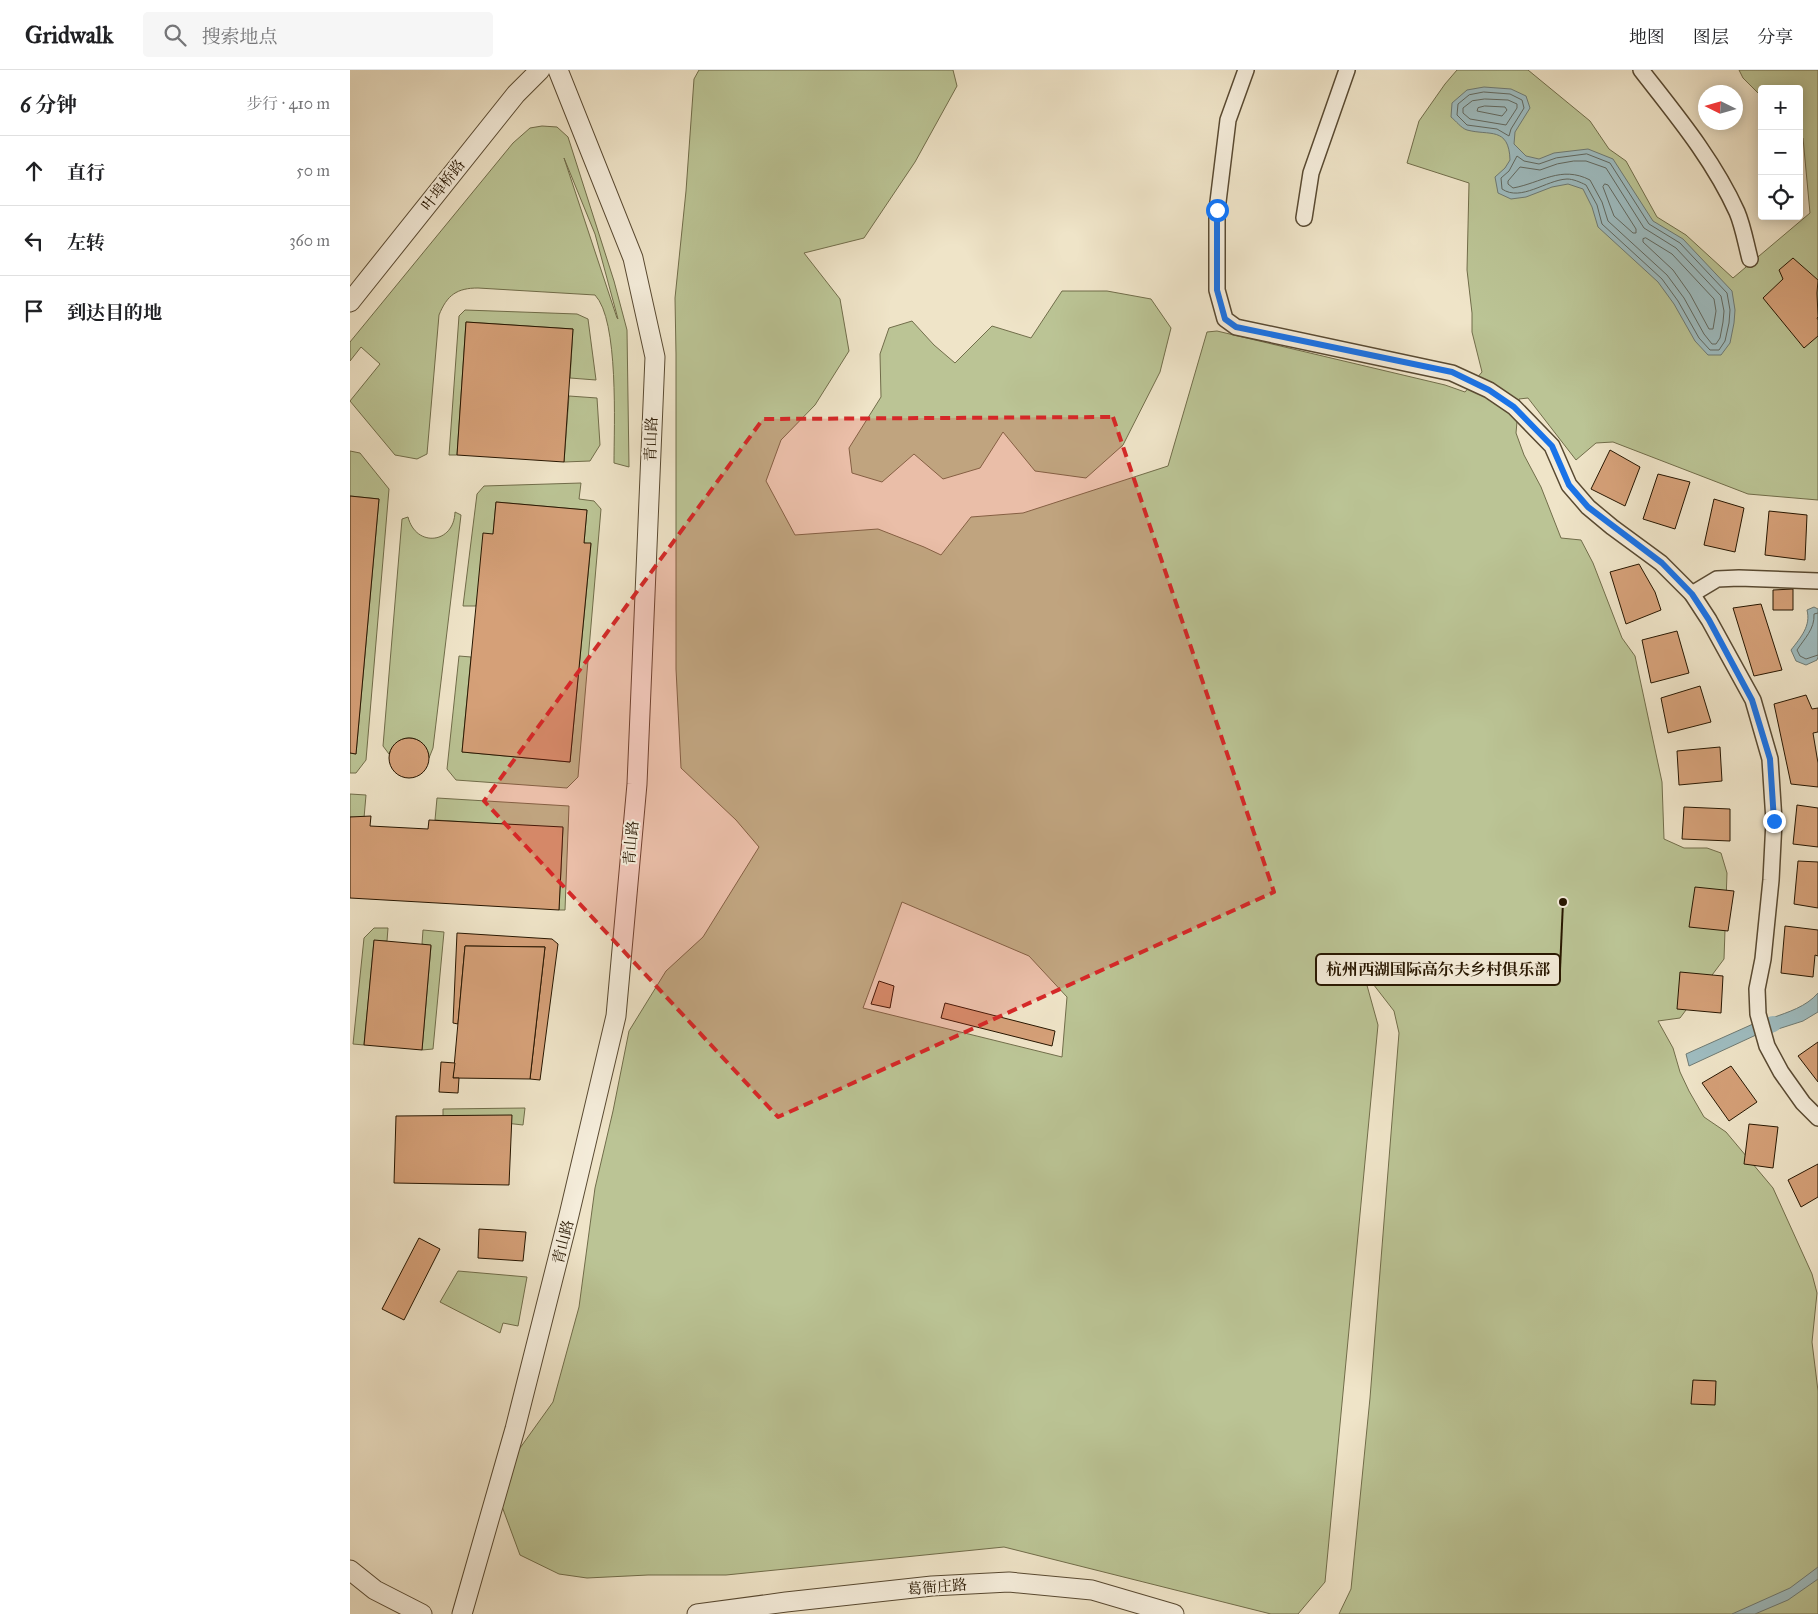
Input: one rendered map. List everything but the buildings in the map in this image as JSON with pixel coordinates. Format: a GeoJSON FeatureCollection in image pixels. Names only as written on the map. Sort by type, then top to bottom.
{"type":"FeatureCollection","features":[{"type":"Feature","properties":{"kind":"street","name":"叶埠桥路"},"geometry":{"type":"LineString","coordinates":[[350,302],[516,94],[540,70]]}},
{"type":"Feature","properties":{"kind":"street","name":"青山路"},"geometry":{"type":"LineString","coordinates":[[462,1614],[515,1429],[616,1016],[637,784],[655,357],[633,258],[558,70]]}},
{"type":"Feature","properties":{"kind":"street"},"geometry":{"type":"LineString","coordinates":[[1246,70],[1228,120],[1217,210],[1217,290],[1225,319],[1236,327],[1452,372],[1489,390],[1514,407],[1552,446],[1569,485],[1588,507],[1662,563],[1692,594],[1709,620],[1752,700],[1770,759],[1774,821],[1771,880],[1763,959],[1757,989],[1758,1014],[1767,1046],[1781,1072],[1803,1102],[1818,1118]]}},
{"type":"Feature","properties":{"kind":"street"},"geometry":{"type":"LineString","coordinates":[[1304,218],[1311,173],[1347,70]]}},
{"type":"Feature","properties":{"kind":"street"},"geometry":{"type":"LineString","coordinates":[[1641,70],[1678,117],[1717,173],[1738,214],[1750,259]]}},
{"type":"Feature","properties":{"kind":"street"},"geometry":{"type":"LineString","coordinates":[[1692,594],[1717,580],[1739,578],[1818,581]]}},
{"type":"Feature","properties":{"kind":"street"},"geometry":{"type":"LineString","coordinates":[[350,1570],[375,1590],[422,1614]]}},
{"type":"Feature","properties":{"kind":"street","name":"葛衙庄路"},"geometry":{"type":"LineString","coordinates":[[697,1614],[932,1586],[1009,1582],[1092,1590],[1174,1614]]}},
{"type":"Feature","properties":{"kind":"highlighted area"},"geometry":{"type":"Polygon","coordinates":[[[1113,417],[1274,892],[778,1117],[484,801],[763,419],[1113,417]]]}},
{"type":"Feature","properties":{"kind":"green space"},"geometry":{"type":"Polygon","coordinates":[[[699,70],[953,70],[957,86],[915,162],[864,238],[804,253],[840,299],[849,351],[815,405],[781,440],[766,481],[795,535],[878,529],[941,555],[971,517],[1023,513],[1168,466],[1207,332],[1217,331],[1445,385],[1465,392],[1482,372],[1472,332],[1472,313],[1467,270],[1469,183],[1407,163],[1419,121],[1457,70],[1528,70],[1590,121],[1609,149],[1626,161],[1657,217],[1686,235],[1733,278],[1810,213],[1803,138],[1803,85],[1758,85],[1758,93],[1743,78],[1739,70],[1818,70],[1818,500],[1748,494],[1613,442],[1596,443],[1576,460],[1528,398],[1519,399],[1516,433],[1524,455],[1541,487],[1561,538],[1581,540],[1593,563],[1622,638],[1635,656],[1662,782],[1664,839],[1684,848],[1707,848],[1721,853],[1727,873],[1724,959],[1680,1018],[1658,1021],[1673,1048],[1680,1072],[1689,1091],[1704,1117],[1726,1132],[1773,1188],[1812,1274],[1817,1293],[1812,1342],[1818,1391],[1818,1614],[1339,1614],[1351,1589],[1370,1398],[1399,1033],[1394,1011],[1363,971],[1378,1025],[1325,1582],[1298,1614],[1271,1614],[1004,1547],[726,1575],[648,1575],[587,1578],[559,1574],[520,1555],[500,1501],[515,1455],[553,1402],[579,1307],[595,1188],[629,1031],[666,971],[703,937],[759,847],[736,820],[681,768],[676,669],[675,298],[686,191],[694,79],[699,70]],[[902,902],[863,1008],[1062,1057],[1067,997],[1029,956],[902,902]]]}},
{"type":"Feature","properties":{"kind":"green space"},"geometry":{"type":"Polygon","coordinates":[[[542,126],[557,127],[568,137],[614,281],[627,330],[629,467],[614,463],[614,374],[612,349],[603,308],[595,295],[478,288],[464,289],[454,294],[446,302],[439,315],[427,454],[417,459],[395,455],[350,401],[380,364],[361,347],[350,361],[350,342],[513,143],[530,128],[542,126]],[[564,158],[618,319],[595,234],[564,158]]]}},
{"type":"Feature","properties":{"kind":"green space"},"geometry":{"type":"Polygon","coordinates":[[[1062,291],[1107,291],[1151,299],[1171,328],[1160,372],[1123,445],[1086,478],[1035,471],[1003,432],[980,468],[943,479],[914,454],[882,482],[852,473],[849,448],[881,397],[880,354],[889,328],[912,321],[934,345],[955,363],[992,326],[1031,338],[1062,291]]]}},
{"type":"Feature","properties":{"kind":"green space"},"geometry":{"type":"Polygon","coordinates":[[[465,310],[577,314],[588,319],[596,380],[570,378],[573,329],[466,322],[457,455],[449,455],[459,316],[465,310]]]}},
{"type":"Feature","properties":{"kind":"green space"},"geometry":{"type":"Polygon","coordinates":[[[569,396],[597,398],[600,445],[590,461],[564,462],[569,396]]]}},
{"type":"Feature","properties":{"kind":"green space"},"geometry":{"type":"Polygon","coordinates":[[[350,451],[360,453],[389,489],[366,760],[356,773],[350,773],[350,753],[356,754],[379,499],[350,496],[350,451]]]}},
{"type":"Feature","properties":{"kind":"green space"},"geometry":{"type":"Polygon","coordinates":[[[581,483],[579,499],[594,501],[601,509],[578,777],[567,788],[456,780],[447,769],[459,656],[471,657],[462,752],[570,762],[591,544],[584,543],[587,510],[496,502],[493,534],[476,606],[463,606],[477,494],[484,486],[581,483]]]}},
{"type":"Feature","properties":{"kind":"green space"},"geometry":{"type":"Polygon","coordinates":[[[455,512],[461,515],[433,748],[429,758],[427,750],[422,744],[411,738],[398,741],[389,754],[383,746],[402,519],[408,517],[412,527],[419,534],[434,538],[442,536],[448,531],[453,523],[455,512]]]}},
{"type":"Feature","properties":{"kind":"green space"},"geometry":{"type":"Polygon","coordinates":[[[350,794],[366,795],[364,818],[350,817],[350,794]]]}},
{"type":"Feature","properties":{"kind":"green space"},"geometry":{"type":"Polygon","coordinates":[[[437,798],[569,806],[565,910],[559,910],[563,828],[435,820],[437,798]]]}},
{"type":"Feature","properties":{"kind":"green space"},"geometry":{"type":"Polygon","coordinates":[[[374,928],[388,928],[387,941],[374,941],[364,1045],[353,1044],[364,938],[374,928]]]}},
{"type":"Feature","properties":{"kind":"green space"},"geometry":{"type":"Polygon","coordinates":[[[423,930],[444,932],[433,1049],[422,1050],[431,946],[422,944],[423,930]]]}},
{"type":"Feature","properties":{"kind":"green space"},"geometry":{"type":"Polygon","coordinates":[[[525,1108],[523,1125],[443,1116],[443,1109],[525,1108]]]}},
{"type":"Feature","properties":{"kind":"green space"},"geometry":{"type":"Polygon","coordinates":[[[458,1271],[527,1277],[518,1326],[503,1323],[500,1333],[440,1302],[458,1271]]]}},
{"type":"Feature","properties":{"kind":"water"},"geometry":{"type":"Polygon","coordinates":[[[1484,87],[1511,89],[1526,96],[1530,108],[1515,132],[1514,144],[1526,156],[1539,159],[1554,153],[1588,149],[1613,159],[1653,221],[1683,239],[1732,291],[1735,310],[1734,323],[1730,343],[1721,355],[1708,355],[1695,341],[1674,304],[1658,282],[1598,227],[1592,207],[1583,189],[1568,184],[1552,187],[1526,197],[1511,199],[1498,193],[1495,177],[1505,168],[1510,160],[1506,142],[1496,134],[1467,130],[1451,117],[1452,103],[1467,90],[1484,87]]]}},
{"type":"Feature","properties":{"kind":"water"},"geometry":{"type":"Polygon","coordinates":[[[1814,607],[1818,609],[1818,657],[1817,660],[1806,665],[1796,661],[1791,650],[1802,636],[1808,621],[1807,610],[1814,607]]]}},
{"type":"Feature","properties":{"kind":"water"},"geometry":{"type":"Polygon","coordinates":[[[1818,993],[1818,1012],[1803,1021],[1775,1030],[1772,1018],[1802,1005],[1818,993]]]}},
{"type":"Feature","properties":{"kind":"water"},"geometry":{"type":"Polygon","coordinates":[[[1753,1024],[1756,1035],[1689,1066],[1686,1054],[1753,1024]]]}},
{"type":"Feature","properties":{"kind":"water"},"geometry":{"type":"Polygon","coordinates":[[[1818,1567],[1818,1579],[1788,1600],[1755,1614],[1732,1614],[1790,1588],[1818,1567]]]}},
{"type":"Feature","properties":{"kind":"waterway"},"geometry":{"type":"LineString","coordinates":[[1768,1026],[1773,1024]]}},
{"type":"Feature","properties":{"kind":"place","name":"杭州西湖国际高尔夫乡村俱乐部"},"geometry":{"type":"Point","coordinates":[1563,902]}},
{"type":"Feature","properties":{"kind":"route"},"geometry":{"type":"LineString","coordinates":[[1217,210],[1217,290],[1225,319],[1236,327],[1452,372],[1489,390],[1514,407],[1552,446],[1569,485],[1588,507],[1662,563],[1692,594],[1709,620],[1752,700],[1770,759],[1774,821]]}}]}
